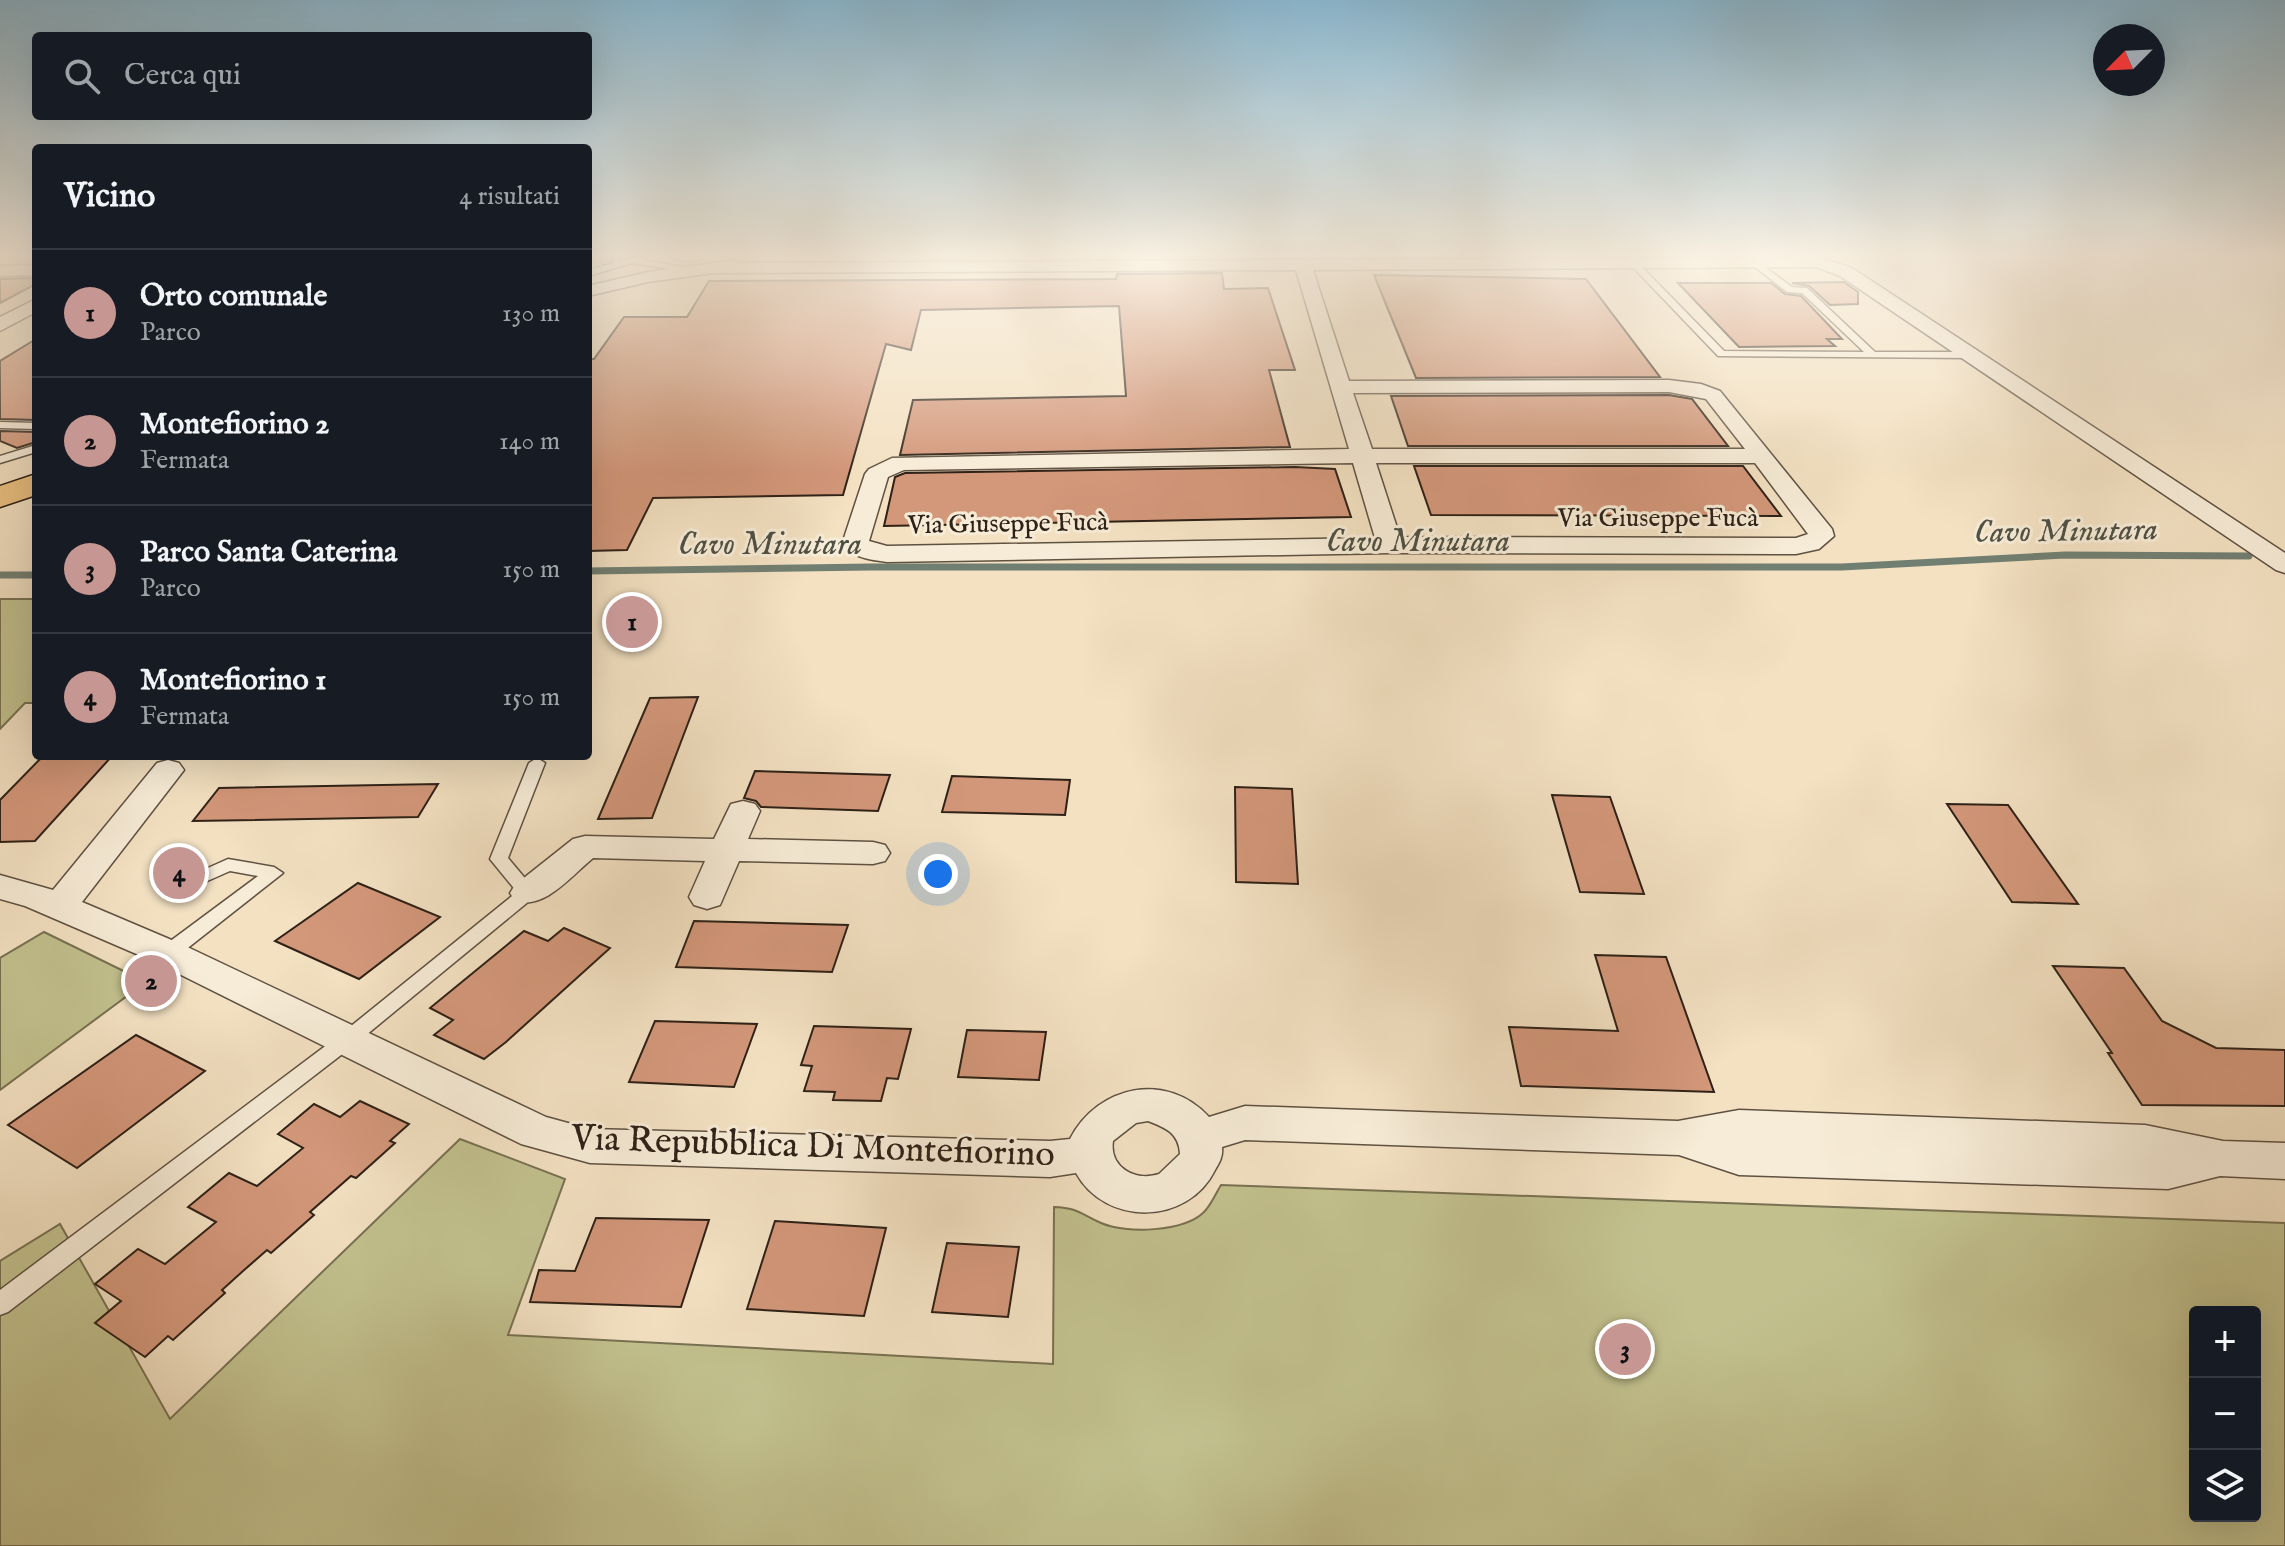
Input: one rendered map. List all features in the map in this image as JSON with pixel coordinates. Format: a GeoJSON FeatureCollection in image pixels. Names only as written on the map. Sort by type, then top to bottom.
{"type":"FeatureCollection","features":[{"type":"Feature","properties":{"kind":"highway"},"geometry":{"type":"LineString","coordinates":[[0,497],[32,485]]}},
{"type":"Feature","properties":{"kind":"highway"},"geometry":{"type":"LineString","coordinates":[[0,521],[32,511]]}},
{"type":"Feature","properties":{"kind":"street"},"geometry":{"type":"LineString","coordinates":[[1323,329],[1390,545]]}},
{"type":"Feature","properties":{"kind":"street"},"geometry":{"type":"LineString","coordinates":[[1931,329],[2285,565]]}},
{"type":"Feature","properties":{"kind":"street","name":"Via Giuseppe Fucà"},"geometry":{"type":"LineString","coordinates":[[1341,387],[1686,387],[1713,395],[1820,529],[1821,536],[1818,541],[1796,546],[1390,545],[887,554],[866,551],[856,541],[877,474],[892,465],[904,463],[1363,456],[1761,456]]}},
{"type":"Feature","properties":{"kind":"street"},"geometry":{"type":"LineString","coordinates":[[59,906],[168,770]]}},
{"type":"Feature","properties":{"kind":"street"},"geometry":{"type":"LineString","coordinates":[[707,897],[743,811]]}},
{"type":"Feature","properties":{"kind":"street"},"geometry":{"type":"LineString","coordinates":[[528,893],[585,847],[873,853]]}},
{"type":"Feature","properties":{"kind":"street","name":"Via Repubblica Di Montefiorino"},"geometry":{"type":"LineString","coordinates":[[0,887],[59,906],[168,953],[536,1132],[590,1146],[1050,1159],[1091,1154]]}},
{"type":"Feature","properties":{"kind":"street"},"geometry":{"type":"LineString","coordinates":[[1150,1104],[1174,1110],[1194,1125],[1203,1153],[1197,1169],[1186,1183],[1167,1192],[1145,1195],[1122,1191],[1105,1180],[1091,1154],[1092,1139],[1100,1124],[1116,1111],[1150,1104]]}},
{"type":"Feature","properties":{"kind":"street"},"geometry":{"type":"LineString","coordinates":[[1200,1137],[1245,1123],[1678,1138],[1739,1157],[2168,1171],[2223,1159],[2285,1161]]}},
{"type":"Feature","properties":{"kind":"lane"},"geometry":{"type":"LineString","coordinates":[[1697,329],[1721,354],[1970,355]]}},
{"type":"Feature","properties":{"kind":"lane"},"geometry":{"type":"LineString","coordinates":[[1846,329],[1873,355]]}},
{"type":"Feature","properties":{"kind":"lane"},"geometry":{"type":"LineString","coordinates":[[0,425],[32,426]]}},
{"type":"Feature","properties":{"kind":"lane"},"geometry":{"type":"LineString","coordinates":[[10,466],[32,451]]}},
{"type":"Feature","properties":{"kind":"lane"},"geometry":{"type":"LineString","coordinates":[[0,1304],[347,1040],[528,893],[499,859],[537,763]]}},
{"type":"Feature","properties":{"kind":"lane"},"geometry":{"type":"LineString","coordinates":[[168,953],[274,873],[228,865],[187,884]]}},
{"type":"Feature","properties":{"kind":"shaded area"},"geometry":{"type":"Polygon","coordinates":[[[0,599],[32,599],[32,703],[25,703],[0,729],[0,599]]]}},
{"type":"Feature","properties":{"kind":"shaded area"},"geometry":{"type":"Polygon","coordinates":[[[44,932],[146,982],[0,1090],[0,958],[44,932]]]}},
{"type":"Feature","properties":{"kind":"shaded area"},"geometry":{"type":"Polygon","coordinates":[[[460,1139],[565,1179],[508,1335],[1053,1364],[1054,1207],[1074,1210],[1112,1227],[1154,1229],[1195,1219],[1207,1209],[1221,1185],[2285,1223],[2285,1546],[0,1546],[0,1261],[60,1224],[170,1419],[460,1139]]]}},
{"type":"Feature","properties":{"kind":"building"},"geometry":{"type":"Polygon","coordinates":[[[615,329],[916,329],[911,350],[886,344],[843,495],[653,498],[627,550],[592,551],[594,359],[615,329]]]}},
{"type":"Feature","properties":{"kind":"building"},"geometry":{"type":"Polygon","coordinates":[[[1121,329],[1282,329],[1295,370],[1269,370],[1290,447],[900,455],[913,400],[1126,396],[1121,329]]]}},
{"type":"Feature","properties":{"kind":"building"},"geometry":{"type":"Polygon","coordinates":[[[1396,329],[1624,329],[1660,377],[1416,378],[1396,329]]]}},
{"type":"Feature","properties":{"kind":"building"},"geometry":{"type":"Polygon","coordinates":[[[1722,329],[1833,329],[1842,339],[1827,339],[1835,346],[1739,347],[1722,329]]]}},
{"type":"Feature","properties":{"kind":"building"},"geometry":{"type":"Polygon","coordinates":[[[32,341],[32,420],[0,419],[0,361],[32,341]]]}},
{"type":"Feature","properties":{"kind":"building"},"geometry":{"type":"Polygon","coordinates":[[[1669,395],[1692,399],[1728,446],[1408,446],[1391,396],[1669,395]]]}},
{"type":"Feature","properties":{"kind":"building"},"geometry":{"type":"Polygon","coordinates":[[[0,431],[32,432],[32,443],[17,448],[0,441],[0,431]]]}},
{"type":"Feature","properties":{"kind":"building"},"geometry":{"type":"Polygon","coordinates":[[[1414,466],[1743,466],[1781,516],[1431,515],[1414,466]]]}},
{"type":"Feature","properties":{"kind":"building"},"geometry":{"type":"Polygon","coordinates":[[[1335,469],[1351,517],[884,526],[895,477],[905,473],[1335,469]]]}},
{"type":"Feature","properties":{"kind":"building"},"geometry":{"type":"Polygon","coordinates":[[[698,697],[652,818],[598,819],[650,698],[698,697]]]}},
{"type":"Feature","properties":{"kind":"building"},"geometry":{"type":"Polygon","coordinates":[[[39,760],[108,760],[35,841],[0,842],[0,800],[39,760]]]}},
{"type":"Feature","properties":{"kind":"building"},"geometry":{"type":"Polygon","coordinates":[[[755,771],[890,775],[878,811],[761,807],[756,801],[744,798],[755,771]]]}},
{"type":"Feature","properties":{"kind":"building"},"geometry":{"type":"Polygon","coordinates":[[[952,776],[1070,780],[1065,815],[942,812],[952,776]]]}},
{"type":"Feature","properties":{"kind":"building"},"geometry":{"type":"Polygon","coordinates":[[[438,784],[418,817],[193,821],[219,788],[438,784]]]}},
{"type":"Feature","properties":{"kind":"building"},"geometry":{"type":"Polygon","coordinates":[[[1235,787],[1292,789],[1298,884],[1236,882],[1235,787]]]}},
{"type":"Feature","properties":{"kind":"building"},"geometry":{"type":"Polygon","coordinates":[[[1552,795],[1610,797],[1644,894],[1580,892],[1552,795]]]}},
{"type":"Feature","properties":{"kind":"building"},"geometry":{"type":"Polygon","coordinates":[[[1947,804],[2008,805],[2078,904],[2012,902],[1947,804]]]}},
{"type":"Feature","properties":{"kind":"building"},"geometry":{"type":"Polygon","coordinates":[[[358,883],[440,917],[359,979],[275,941],[358,883]]]}},
{"type":"Feature","properties":{"kind":"building"},"geometry":{"type":"Polygon","coordinates":[[[694,921],[848,925],[832,972],[676,967],[694,921]]]}},
{"type":"Feature","properties":{"kind":"building"},"geometry":{"type":"Polygon","coordinates":[[[564,928],[610,948],[506,1042],[484,1059],[434,1035],[453,1020],[430,1008],[524,931],[548,941],[564,928]]]}},
{"type":"Feature","properties":{"kind":"building"},"geometry":{"type":"Polygon","coordinates":[[[1595,955],[1666,957],[1714,1092],[1521,1086],[1509,1027],[1618,1031],[1595,955]]]}},
{"type":"Feature","properties":{"kind":"building"},"geometry":{"type":"Polygon","coordinates":[[[2053,966],[2124,968],[2162,1021],[2216,1048],[2285,1050],[2285,1106],[2142,1105],[2108,1053],[2112,1053],[2053,966]]]}},
{"type":"Feature","properties":{"kind":"building"},"geometry":{"type":"Polygon","coordinates":[[[655,1021],[757,1024],[734,1087],[629,1082],[655,1021]]]}},
{"type":"Feature","properties":{"kind":"building"},"geometry":{"type":"Polygon","coordinates":[[[814,1026],[911,1029],[898,1079],[887,1078],[881,1101],[833,1100],[835,1092],[804,1091],[812,1066],[801,1065],[814,1026]]]}},
{"type":"Feature","properties":{"kind":"building"},"geometry":{"type":"Polygon","coordinates":[[[967,1030],[1046,1032],[1039,1080],[958,1077],[967,1030]]]}},
{"type":"Feature","properties":{"kind":"building"},"geometry":{"type":"Polygon","coordinates":[[[136,1035],[205,1071],[77,1168],[8,1125],[136,1035]]]}},
{"type":"Feature","properties":{"kind":"building"},"geometry":{"type":"Polygon","coordinates":[[[360,1101],[409,1124],[390,1141],[395,1143],[356,1178],[351,1176],[310,1212],[314,1215],[271,1253],[267,1250],[243,1271],[222,1290],[225,1293],[173,1340],[168,1336],[145,1357],[95,1323],[121,1301],[95,1284],[138,1249],[165,1264],[216,1222],[188,1207],[229,1173],[257,1186],[303,1148],[278,1134],[314,1104],[340,1117],[360,1101]]]}},
{"type":"Feature","properties":{"kind":"building"},"geometry":{"type":"Polygon","coordinates":[[[596,1218],[709,1220],[681,1307],[530,1302],[539,1270],[575,1271],[596,1218]]]}},
{"type":"Feature","properties":{"kind":"building"},"geometry":{"type":"Polygon","coordinates":[[[775,1221],[886,1228],[864,1316],[747,1309],[775,1221]]]}},
{"type":"Feature","properties":{"kind":"building"},"geometry":{"type":"Polygon","coordinates":[[[947,1243],[1019,1247],[1008,1317],[932,1312],[947,1243]]]}},
{"type":"Feature","properties":{"kind":"waterway","name":"Cavo Minutara"},"geometry":{"type":"LineString","coordinates":[[592,571],[871,567],[1842,567],[2065,555],[2249,556]]}},
{"type":"Feature","properties":{"kind":"waterway","name":"Cavo Minutara"},"geometry":{"type":"LineString","coordinates":[[0,575],[32,575]]}},
{"type":"Feature","properties":{"kind":"place","name":"Orto comunale"},"geometry":{"type":"Point","coordinates":[632,622]}},
{"type":"Feature","properties":{"kind":"place","name":"Montefiorino 1"},"geometry":{"type":"Point","coordinates":[179,873]}},
{"type":"Feature","properties":{"kind":"place","name":"Montefiorino 2"},"geometry":{"type":"Point","coordinates":[151,981]}},
{"type":"Feature","properties":{"kind":"place","name":"Parco Santa Caterina"},"geometry":{"type":"Point","coordinates":[1625,1349]}}]}
